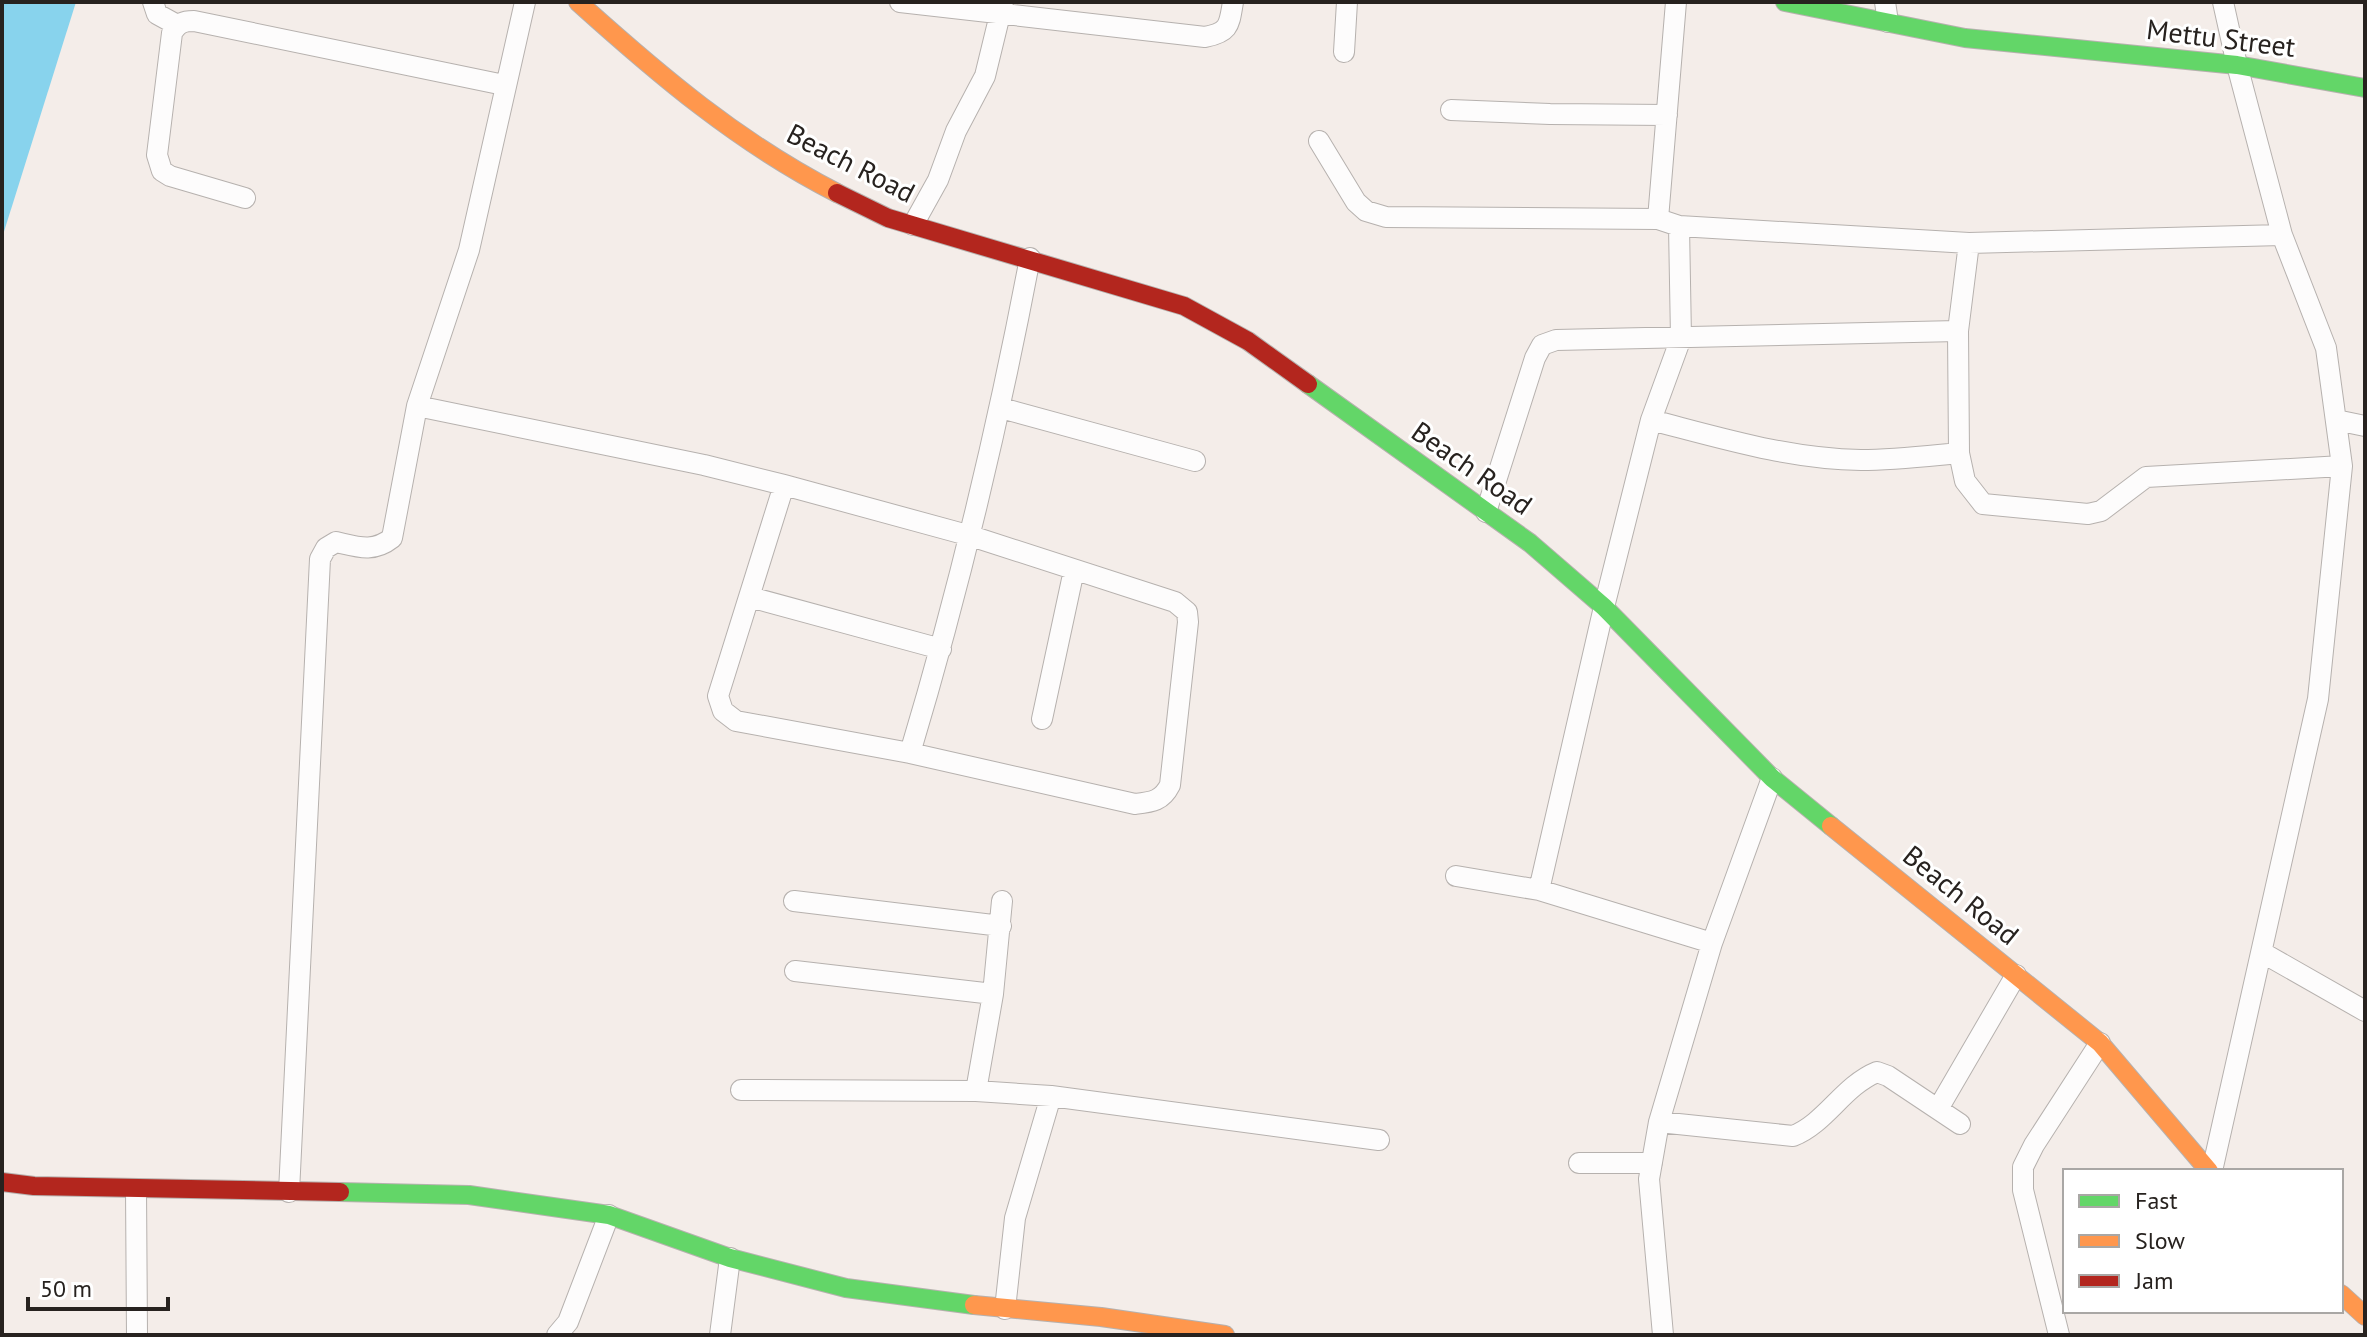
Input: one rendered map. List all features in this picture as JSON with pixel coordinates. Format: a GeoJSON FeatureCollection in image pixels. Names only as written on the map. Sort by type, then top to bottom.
{"type":"FeatureCollection","features":[{"type":"Feature","properties":{"kind":"main road","name":"Beach Road"},"geometry":{"type":"LineString","coordinates":[[578,2],[647,64],[748,142],[853,201],[888,218],[1184,306],[1248,341],[1530,543],[1604,607],[1772,778],[2100,1043],[2209,1169]]}},
{"type":"Feature","properties":{"kind":"main road","name":"Mettu Street"},"geometry":{"type":"LineString","coordinates":[[1785,2],[1886,12],[1965,38],[2237,65],[2365,88]]}},
{"type":"Feature","properties":{"kind":"main road"},"geometry":{"type":"LineString","coordinates":[[2,1182],[136,1189],[469,1195],[609,1215],[730,1258],[846,1288],[1005,1309],[1100,1326],[1225,1335]]}},
{"type":"Feature","properties":{"kind":"main road"},"geometry":{"type":"LineString","coordinates":[[2343,1296],[2365,1316]]}},
{"type":"Feature","properties":{"kind":"street"},"geometry":{"type":"LineString","coordinates":[[153,2],[157,14],[177,25]]}},
{"type":"Feature","properties":{"kind":"street"},"geometry":{"type":"LineString","coordinates":[[289,1192],[320,559],[326,548],[336,542],[366,550],[382,546],[392,538],[417,406],[469,250],[525,2]]}},
{"type":"Feature","properties":{"kind":"street"},"geometry":{"type":"LineString","coordinates":[[900,2],[1002,8],[1205,37],[1220,34],[1229,25],[1233,2]]}},
{"type":"Feature","properties":{"kind":"street"},"geometry":{"type":"LineString","coordinates":[[1344,52],[1347,2]]}},
{"type":"Feature","properties":{"kind":"street"},"geometry":{"type":"LineString","coordinates":[[1658,219],[1676,2]]}},
{"type":"Feature","properties":{"kind":"street"},"geometry":{"type":"LineString","coordinates":[[2211,1169],[2263,953],[2318,699],[2342,466],[2326,348],[2282,235],[2223,2]]}},
{"type":"Feature","properties":{"kind":"street"},"geometry":{"type":"LineString","coordinates":[[913,225],[938,180],[956,131],[985,76],[1002,8]]}},
{"type":"Feature","properties":{"kind":"street"},"geometry":{"type":"LineString","coordinates":[[245,198],[170,176],[158,164],[172,33],[184,21],[504,85]]}},
{"type":"Feature","properties":{"kind":"street"},"geometry":{"type":"LineString","coordinates":[[1451,110],[1667,115]]}},
{"type":"Feature","properties":{"kind":"street"},"geometry":{"type":"LineString","coordinates":[[1319,141],[1356,202],[1366,211],[1386,217],[1658,219],[1679,226],[1969,243],[2282,235]]}},
{"type":"Feature","properties":{"kind":"street"},"geometry":{"type":"LineString","coordinates":[[1539,890],[1651,420],[1681,338],[1679,226]]}},
{"type":"Feature","properties":{"kind":"street"},"geometry":{"type":"LineString","coordinates":[[1969,243],[1958,331],[1959,453],[1965,481],[1983,504],[2088,514],[2101,511],[2146,477],[2342,466]]}},
{"type":"Feature","properties":{"kind":"street"},"geometry":{"type":"LineString","coordinates":[[910,753],[971,536],[1001,408],[1030,258]]}},
{"type":"Feature","properties":{"kind":"street"},"geometry":{"type":"LineString","coordinates":[[1486,512],[1535,358],[1542,345],[1556,340],[1958,331]]}},
{"type":"Feature","properties":{"kind":"street"},"geometry":{"type":"LineString","coordinates":[[417,406],[704,465],[784,485],[971,536],[1175,602],[1187,612],[1170,785],[1164,797],[1135,804],[910,753],[736,721],[723,711],[718,696],[784,485]]}},
{"type":"Feature","properties":{"kind":"street"},"geometry":{"type":"LineString","coordinates":[[1001,408],[1195,461]]}},
{"type":"Feature","properties":{"kind":"street"},"geometry":{"type":"LineString","coordinates":[[1651,420],[1769,451],[1818,457],[1863,460],[1959,453]]}},
{"type":"Feature","properties":{"kind":"street"},"geometry":{"type":"LineString","coordinates":[[2336,420],[2365,426]]}},
{"type":"Feature","properties":{"kind":"street"},"geometry":{"type":"LineString","coordinates":[[1042,719],[1074,570]]}},
{"type":"Feature","properties":{"kind":"street"},"geometry":{"type":"LineString","coordinates":[[750,597],[941,649]]}},
{"type":"Feature","properties":{"kind":"street"},"geometry":{"type":"LineString","coordinates":[[1663,1335],[1649,1179],[1659,1122],[1712,943],[1772,778]]}},
{"type":"Feature","properties":{"kind":"street"},"geometry":{"type":"LineString","coordinates":[[1456,876],[1539,890],[1712,943]]}},
{"type":"Feature","properties":{"kind":"street"},"geometry":{"type":"LineString","coordinates":[[794,901],[1001,926]]}},
{"type":"Feature","properties":{"kind":"street"},"geometry":{"type":"LineString","coordinates":[[976,1091],[993,994],[1002,901]]}},
{"type":"Feature","properties":{"kind":"street"},"geometry":{"type":"LineString","coordinates":[[2263,953],[2365,1011]]}},
{"type":"Feature","properties":{"kind":"street"},"geometry":{"type":"LineString","coordinates":[[795,971],[993,994]]}},
{"type":"Feature","properties":{"kind":"street"},"geometry":{"type":"LineString","coordinates":[[1938,1109],[2016,975]]}},
{"type":"Feature","properties":{"kind":"street"},"geometry":{"type":"LineString","coordinates":[[2059,1335],[2023,1190],[2023,1167],[2100,1043]]}},
{"type":"Feature","properties":{"kind":"street"},"geometry":{"type":"LineString","coordinates":[[1659,1122],[1793,1136],[1807,1131],[1860,1079],[1877,1072],[1888,1076],[1960,1124]]}},
{"type":"Feature","properties":{"kind":"street"},"geometry":{"type":"LineString","coordinates":[[741,1090],[976,1091],[1051,1096],[1379,1140]]}},
{"type":"Feature","properties":{"kind":"street"},"geometry":{"type":"LineString","coordinates":[[1005,1309],[1015,1218],[1051,1096]]}},
{"type":"Feature","properties":{"kind":"street"},"geometry":{"type":"LineString","coordinates":[[1579,1163],[1652,1163]]}},
{"type":"Feature","properties":{"kind":"street"},"geometry":{"type":"LineString","coordinates":[[136,1189],[137,1335]]}},
{"type":"Feature","properties":{"kind":"street"},"geometry":{"type":"LineString","coordinates":[[557,1335],[568,1322],[609,1215]]}},
{"type":"Feature","properties":{"kind":"street"},"geometry":{"type":"LineString","coordinates":[[720,1335],[730,1258]]}},
{"type":"Feature","properties":{"kind":"water"},"geometry":{"type":"Polygon","coordinates":[[[2,2],[76,2],[2,238],[2,2]]]}},
{"type":"Feature","properties":{"kind":"traffic: fast"},"geometry":{"type":"LineString","coordinates":[[1785,2],[1965,38],[2237,65],[2365,88]]}},
{"type":"Feature","properties":{"kind":"traffic: fast"},"geometry":{"type":"LineString","coordinates":[[1308,384],[1530,543],[1604,607],[1772,778],[1831,826]]}},
{"type":"Feature","properties":{"kind":"traffic: fast"},"geometry":{"type":"LineString","coordinates":[[340,1192],[469,1195],[609,1215],[730,1258],[846,1288],[974,1305]]}},
{"type":"Feature","properties":{"kind":"traffic: slow"},"geometry":{"type":"LineString","coordinates":[[578,2],[639,56],[733,130],[837,193]]}},
{"type":"Feature","properties":{"kind":"traffic: slow"},"geometry":{"type":"LineString","coordinates":[[1831,826],[2100,1043],[2207,1169]]}},
{"type":"Feature","properties":{"kind":"traffic: slow"},"geometry":{"type":"LineString","coordinates":[[2343,1296],[2365,1316]]}},
{"type":"Feature","properties":{"kind":"traffic: slow"},"geometry":{"type":"LineString","coordinates":[[974,1305],[1101,1317],[1225,1335]]}},
{"type":"Feature","properties":{"kind":"traffic: jam"},"geometry":{"type":"LineString","coordinates":[[837,193],[888,218],[1184,306],[1248,341],[1308,384]]}},
{"type":"Feature","properties":{"kind":"traffic: jam"},"geometry":{"type":"LineString","coordinates":[[2,1182],[34,1186],[340,1192]]}}]}
